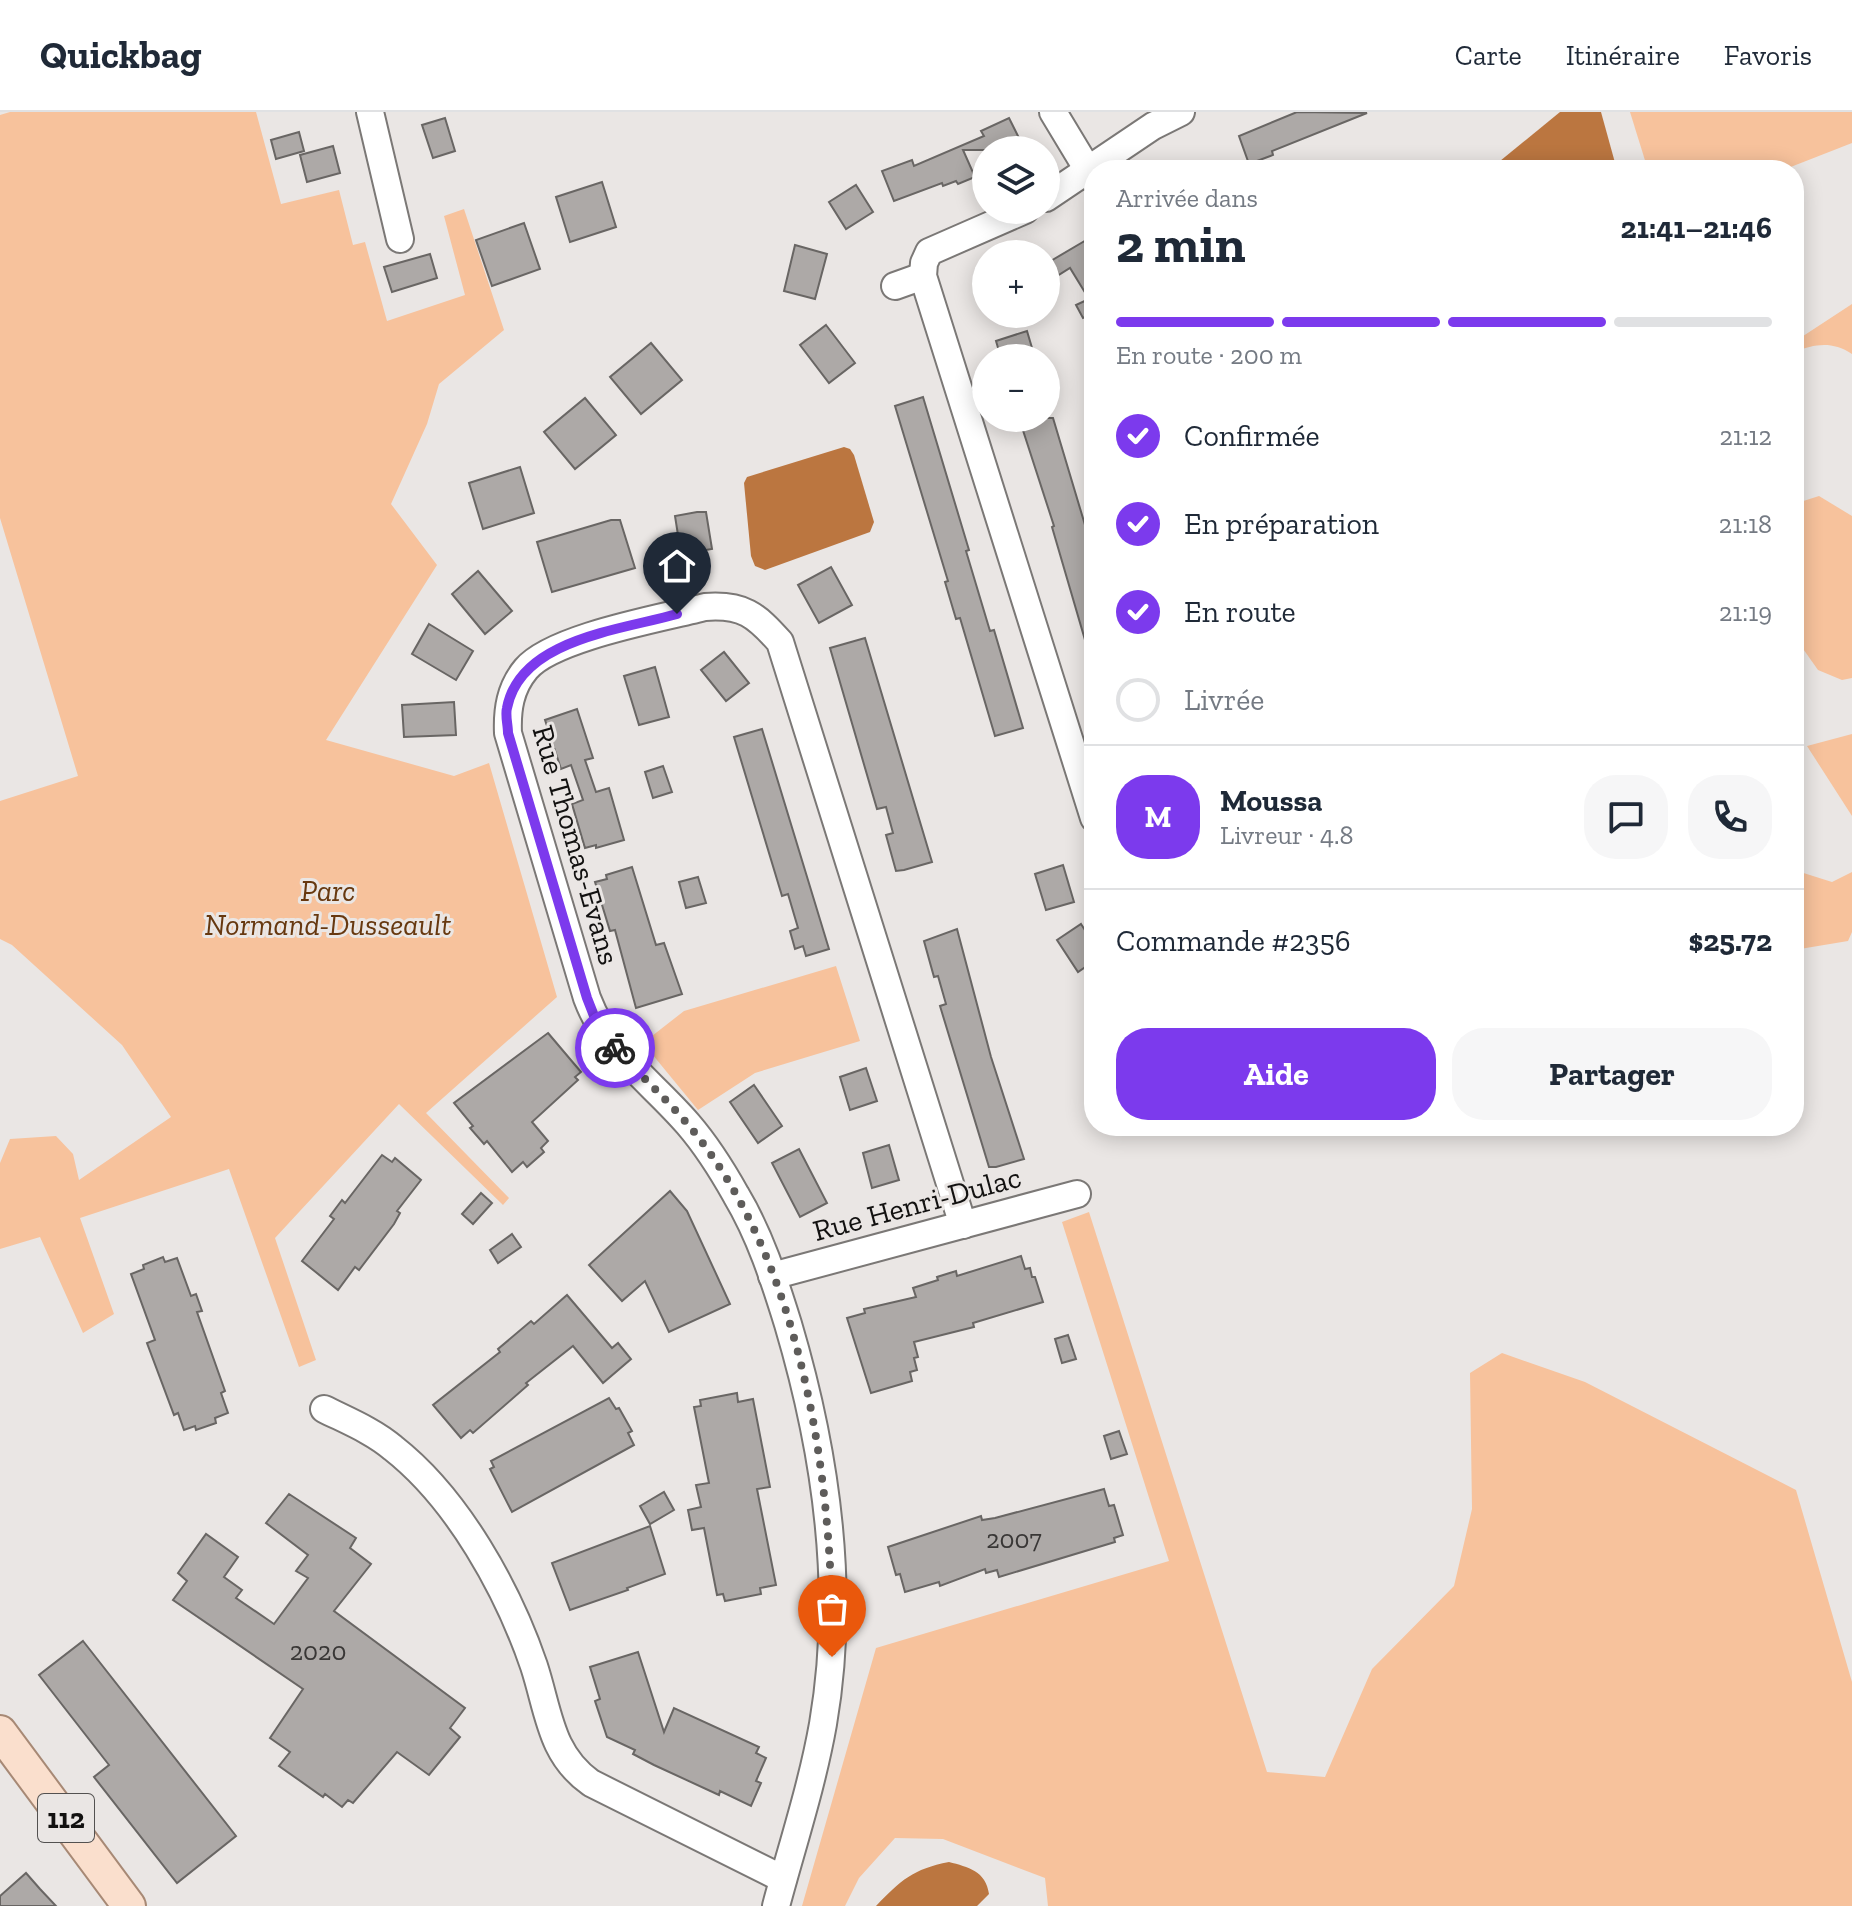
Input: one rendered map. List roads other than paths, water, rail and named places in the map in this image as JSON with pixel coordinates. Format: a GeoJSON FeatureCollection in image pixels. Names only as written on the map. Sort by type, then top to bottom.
{"type":"FeatureCollection","features":[{"type":"Feature","properties":{"kind":"main road","name":"112"},"geometry":{"type":"LineString","coordinates":[[0,1732],[129,1906]]}},
{"type":"Feature","properties":{"kind":"street"},"geometry":{"type":"LineString","coordinates":[[370,112],[400,239]]}},
{"type":"Feature","properties":{"kind":"street"},"geometry":{"type":"LineString","coordinates":[[1053,112],[1084,165]]}},
{"type":"Feature","properties":{"kind":"street"},"geometry":{"type":"LineString","coordinates":[[1112,160],[1181,112]]}},
{"type":"Feature","properties":{"kind":"street"},"geometry":{"type":"LineString","coordinates":[[1060,191],[1084,178]]}},
{"type":"Feature","properties":{"kind":"street"},"geometry":{"type":"LineString","coordinates":[[993,224],[929,252],[923,276],[1084,786]]}},
{"type":"Feature","properties":{"kind":"street"},"geometry":{"type":"LineString","coordinates":[[895,286],[923,276]]}},
{"type":"Feature","properties":{"kind":"street","name":"Rue Thomas-Evans"},"geometry":{"type":"LineString","coordinates":[[776,1906],[810,1781],[823,1723],[832,1657],[833,1594],[829,1525],[819,1451],[804,1379],[772,1276],[762,1246],[738,1198],[689,1125],[612,1045],[598,1026],[587,998],[508,733],[507,708],[526,669],[542,656],[565,645],[705,607],[726,605],[744,610],[763,623],[780,642],[963,1225]]}},
{"type":"Feature","properties":{"kind":"street","name":"Rue Henri-Dulac"},"geometry":{"type":"LineString","coordinates":[[772,1276],[1077,1194]]}},
{"type":"Feature","properties":{"kind":"street"},"geometry":{"type":"LineString","coordinates":[[324,1409],[393,1447],[415,1467],[469,1533],[517,1620],[557,1744],[572,1769],[591,1783],[783,1879]]}},
{"type":"Feature","properties":{"kind":"park label","name":"Parc Normand-Dusseault"},"geometry":{"type":"Point","coordinates":[328,908]}}]}
